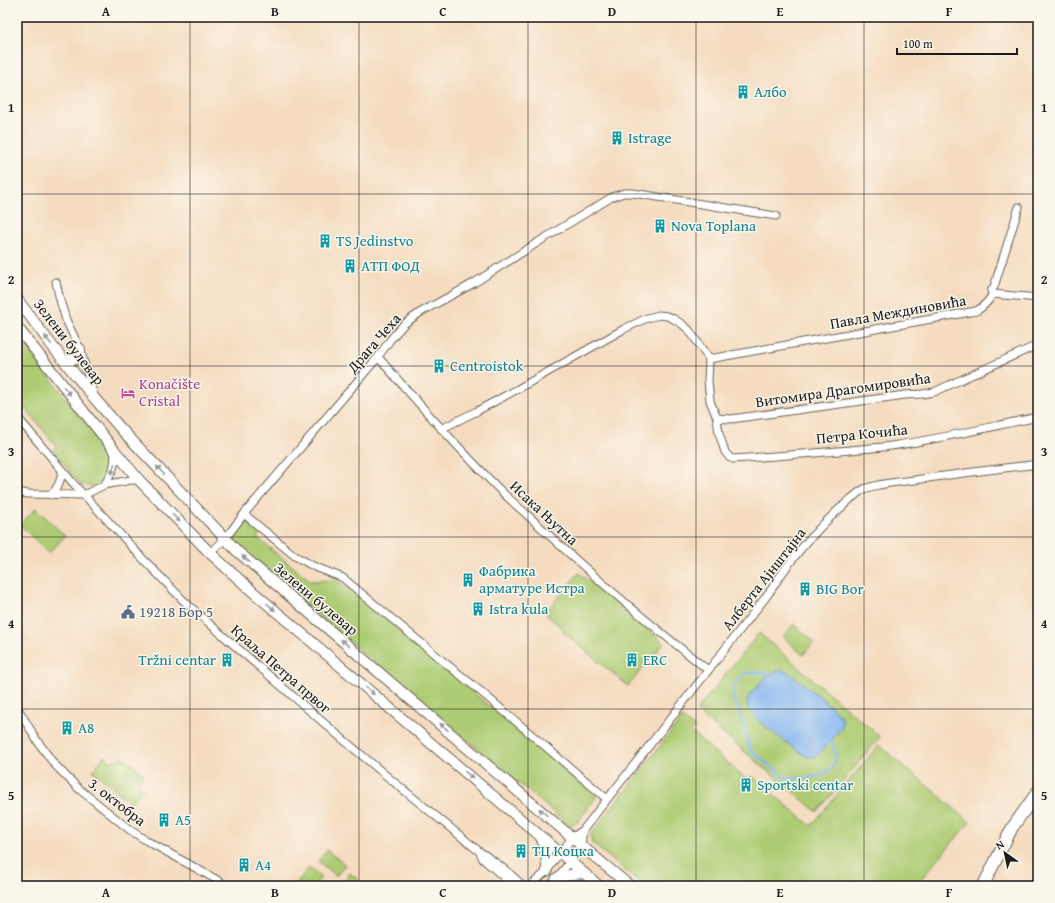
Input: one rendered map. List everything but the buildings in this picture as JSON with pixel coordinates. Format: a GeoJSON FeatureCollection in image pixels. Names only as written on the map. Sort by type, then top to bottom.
{"type":"FeatureCollection","features":[{"type":"Feature","properties":{"kind":"main road"},"geometry":{"type":"LineString","coordinates":[[983,886],[1012,828],[1038,791]]}},
{"type":"Feature","properties":{"kind":"street","name":"Драга Чеха"},"geometry":{"type":"LineString","coordinates":[[210,553],[225,539],[244,514],[378,357],[404,324],[421,312],[474,283],[601,204],[612,198],[633,193],[776,216]]}},
{"type":"Feature","properties":{"kind":"street","name":"Павла Междиновића"},"geometry":{"type":"LineString","coordinates":[[709,359],[976,311],[986,304],[993,294],[991,291],[994,287],[1019,207]]}},
{"type":"Feature","properties":{"kind":"street"},"geometry":{"type":"LineString","coordinates":[[56,282],[66,320],[80,349],[95,399]]}},
{"type":"Feature","properties":{"kind":"street"},"geometry":{"type":"LineString","coordinates":[[993,294],[1038,298]]}},
{"type":"Feature","properties":{"kind":"street","name":"Зелени булевар"},"geometry":{"type":"LineString","coordinates":[[17,299],[95,399],[121,429],[240,554],[630,886]]}},
{"type":"Feature","properties":{"kind":"street"},"geometry":{"type":"LineString","coordinates":[[442,429],[516,390],[624,329],[653,316],[667,316],[682,324],[709,359]]}},
{"type":"Feature","properties":{"kind":"street","name":"Зелени булевар"},"geometry":{"type":"LineString","coordinates":[[17,327],[139,480],[210,553],[252,591],[599,886]]}},
{"type":"Feature","properties":{"kind":"street"},"geometry":{"type":"LineString","coordinates":[[1037,343],[1038,357]]}},
{"type":"Feature","properties":{"kind":"street","name":"Витомира Драгомировића"},"geometry":{"type":"LineString","coordinates":[[717,418],[731,419],[934,392],[1037,343]]}},
{"type":"Feature","properties":{"kind":"street"},"geometry":{"type":"LineString","coordinates":[[64,360],[76,359],[80,356],[80,349]]}},
{"type":"Feature","properties":{"kind":"street","name":"Исака Њутна"},"geometry":{"type":"LineString","coordinates":[[378,357],[499,490],[570,556],[708,670]]}},
{"type":"Feature","properties":{"kind":"street","name":"Петра Кочића"},"geometry":{"type":"LineString","coordinates":[[709,359],[708,392],[710,401],[717,418],[719,433],[725,452],[733,459],[893,446],[1038,417]]}},
{"type":"Feature","properties":{"kind":"street","name":"Краља Петра првог"},"geometry":{"type":"LineString","coordinates":[[17,417],[62,471],[145,561],[188,604],[336,734],[480,852],[488,856],[516,879],[522,886]]}},
{"type":"Feature","properties":{"kind":"street"},"geometry":{"type":"LineString","coordinates":[[104,485],[111,476],[114,467],[115,451]]}},
{"type":"Feature","properties":{"kind":"street","name":"Алберта Ајнштајна"},"geometry":{"type":"LineString","coordinates":[[583,830],[769,593],[781,573],[796,554],[834,513],[863,490],[874,486],[1038,464]]}},
{"type":"Feature","properties":{"kind":"street"},"geometry":{"type":"LineString","coordinates":[[51,495],[59,484],[62,471]]}},
{"type":"Feature","properties":{"kind":"street"},"geometry":{"type":"LineString","coordinates":[[17,492],[28,494],[84,495],[104,485],[139,480]]}},
{"type":"Feature","properties":{"kind":"street"},"geometry":{"type":"LineString","coordinates":[[244,514],[295,556],[313,566],[343,578],[479,690],[607,799]]}},
{"type":"Feature","properties":{"kind":"street","name":"3. октобра"},"geometry":{"type":"LineString","coordinates":[[17,707],[40,746],[54,764],[78,788],[130,830],[228,886]]}},
{"type":"Feature","properties":{"kind":"street"},"geometry":{"type":"LineString","coordinates":[[530,886],[547,871],[573,837],[583,830]]}},
{"type":"Feature","properties":{"kind":"street"},"geometry":{"type":"LineString","coordinates":[[554,882],[581,845],[583,830]]}},
{"type":"Feature","properties":{"kind":"street"},"geometry":{"type":"LineString","coordinates":[[540,836],[545,847],[547,871]]}},
{"type":"Feature","properties":{"kind":"street","name":"Краља Петра првог"},"geometry":{"type":"LineString","coordinates":[[480,852],[483,859],[514,886]]}},
{"type":"Feature","properties":{"kind":"street"},"geometry":{"type":"LineString","coordinates":[[554,882],[574,874],[584,873]]}},
{"type":"Feature","properties":{"kind":"street"},"geometry":{"type":"LineString","coordinates":[[504,877],[508,886]]}},
{"type":"Feature","properties":{"kind":"green space"},"geometry":{"type":"Polygon","coordinates":[[[17,335],[111,456],[106,475],[96,485],[81,485],[53,450],[56,446],[25,408],[21,411],[17,407],[17,335]]]}},
{"type":"Feature","properties":{"kind":"green space"},"geometry":{"type":"Polygon","coordinates":[[[36,508],[65,536],[49,553],[20,525],[36,508]]]}},
{"type":"Feature","properties":{"kind":"green space"},"geometry":{"type":"Polygon","coordinates":[[[245,523],[250,523],[254,526],[260,534],[257,538],[311,581],[331,580],[341,583],[348,588],[597,796],[577,823],[570,825],[564,821],[242,552],[233,536],[245,523]]]}},
{"type":"Feature","properties":{"kind":"green space"},"geometry":{"type":"Polygon","coordinates":[[[579,573],[664,643],[628,686],[563,632],[564,630],[547,615],[546,612],[549,608],[579,573]]]}},
{"type":"Feature","properties":{"kind":"green space"},"geometry":{"type":"Polygon","coordinates":[[[794,624],[814,642],[803,655],[783,637],[794,624]]]}},
{"type":"Feature","properties":{"kind":"green space"},"geometry":{"type":"Polygon","coordinates":[[[759,633],[880,737],[817,812],[696,711],[759,633]]]}},
{"type":"Feature","properties":{"kind":"green space"},"geometry":{"type":"Polygon","coordinates":[[[682,718],[695,728],[691,732],[746,779],[742,784],[747,788],[750,784],[748,781],[752,776],[811,826],[879,745],[970,822],[915,886],[644,886],[593,844],[591,834],[682,718]]]}},
{"type":"Feature","properties":{"kind":"green space"},"geometry":{"type":"Polygon","coordinates":[[[104,756],[111,762],[123,757],[144,774],[137,783],[143,789],[131,803],[93,771],[104,756]]]}},
{"type":"Feature","properties":{"kind":"green space"},"geometry":{"type":"Polygon","coordinates":[[[327,850],[345,865],[336,876],[318,861],[327,850]]]}},
{"type":"Feature","properties":{"kind":"green space"},"geometry":{"type":"Polygon","coordinates":[[[309,868],[321,878],[314,886],[294,886],[309,868]]]}},
{"type":"Feature","properties":{"kind":"green space"},"geometry":{"type":"Polygon","coordinates":[[[350,873],[365,886],[340,885],[350,873]]]}},
{"type":"Feature","properties":{"kind":"water"},"geometry":{"type":"Polygon","coordinates":[[[783,670],[826,702],[839,714],[842,719],[842,725],[839,731],[824,749],[814,757],[808,757],[770,730],[754,716],[747,705],[751,694],[766,677],[771,673],[783,670]]]}},
{"type":"Feature","properties":{"kind":"waterway"},"geometry":{"type":"LineString","coordinates":[[769,674],[753,672],[747,673],[736,683],[733,690],[733,696],[741,717],[750,750],[784,777],[811,777],[826,773],[831,769],[836,757],[831,739]]}},
{"type":"Feature","properties":{"kind":"place","name":"Албо"},"geometry":{"type":"Point","coordinates":[743,92]}},
{"type":"Feature","properties":{"kind":"place","name":"Istrage"},"geometry":{"type":"Point","coordinates":[617,138]}},
{"type":"Feature","properties":{"kind":"place","name":"Nova Toplana"},"geometry":{"type":"Point","coordinates":[660,226]}},
{"type":"Feature","properties":{"kind":"place","name":"TS Jedinstvo"},"geometry":{"type":"Point","coordinates":[325,241]}},
{"type":"Feature","properties":{"kind":"place","name":"АТП ФОД"},"geometry":{"type":"Point","coordinates":[350,266]}},
{"type":"Feature","properties":{"kind":"place","name":"Centroistok"},"geometry":{"type":"Point","coordinates":[439,366]}},
{"type":"Feature","properties":{"kind":"place","name":"Konačište Cristal"},"geometry":{"type":"Point","coordinates":[128,393]}},
{"type":"Feature","properties":{"kind":"place","name":"Фабрика арматуре Истра"},"geometry":{"type":"Point","coordinates":[468,580]}},
{"type":"Feature","properties":{"kind":"place","name":"BIG Bor"},"geometry":{"type":"Point","coordinates":[805,589]}},
{"type":"Feature","properties":{"kind":"place","name":"Istra kula"},"geometry":{"type":"Point","coordinates":[478,609]}},
{"type":"Feature","properties":{"kind":"place","name":"19218 Бор 5"},"geometry":{"type":"Point","coordinates":[128,612]}},
{"type":"Feature","properties":{"kind":"place","name":"Tržni centar"},"geometry":{"type":"Point","coordinates":[227,660]}},
{"type":"Feature","properties":{"kind":"place","name":"ERC"},"geometry":{"type":"Point","coordinates":[632,660]}},
{"type":"Feature","properties":{"kind":"place","name":"A8"},"geometry":{"type":"Point","coordinates":[67,728]}},
{"type":"Feature","properties":{"kind":"place","name":"Sportski centar"},"geometry":{"type":"Point","coordinates":[746,785]}},
{"type":"Feature","properties":{"kind":"place","name":"A5"},"geometry":{"type":"Point","coordinates":[164,820]}},
{"type":"Feature","properties":{"kind":"place","name":"ТЦ Коцка"},"geometry":{"type":"Point","coordinates":[521,851]}},
{"type":"Feature","properties":{"kind":"place","name":"A4"},"geometry":{"type":"Point","coordinates":[244,865]}}]}
